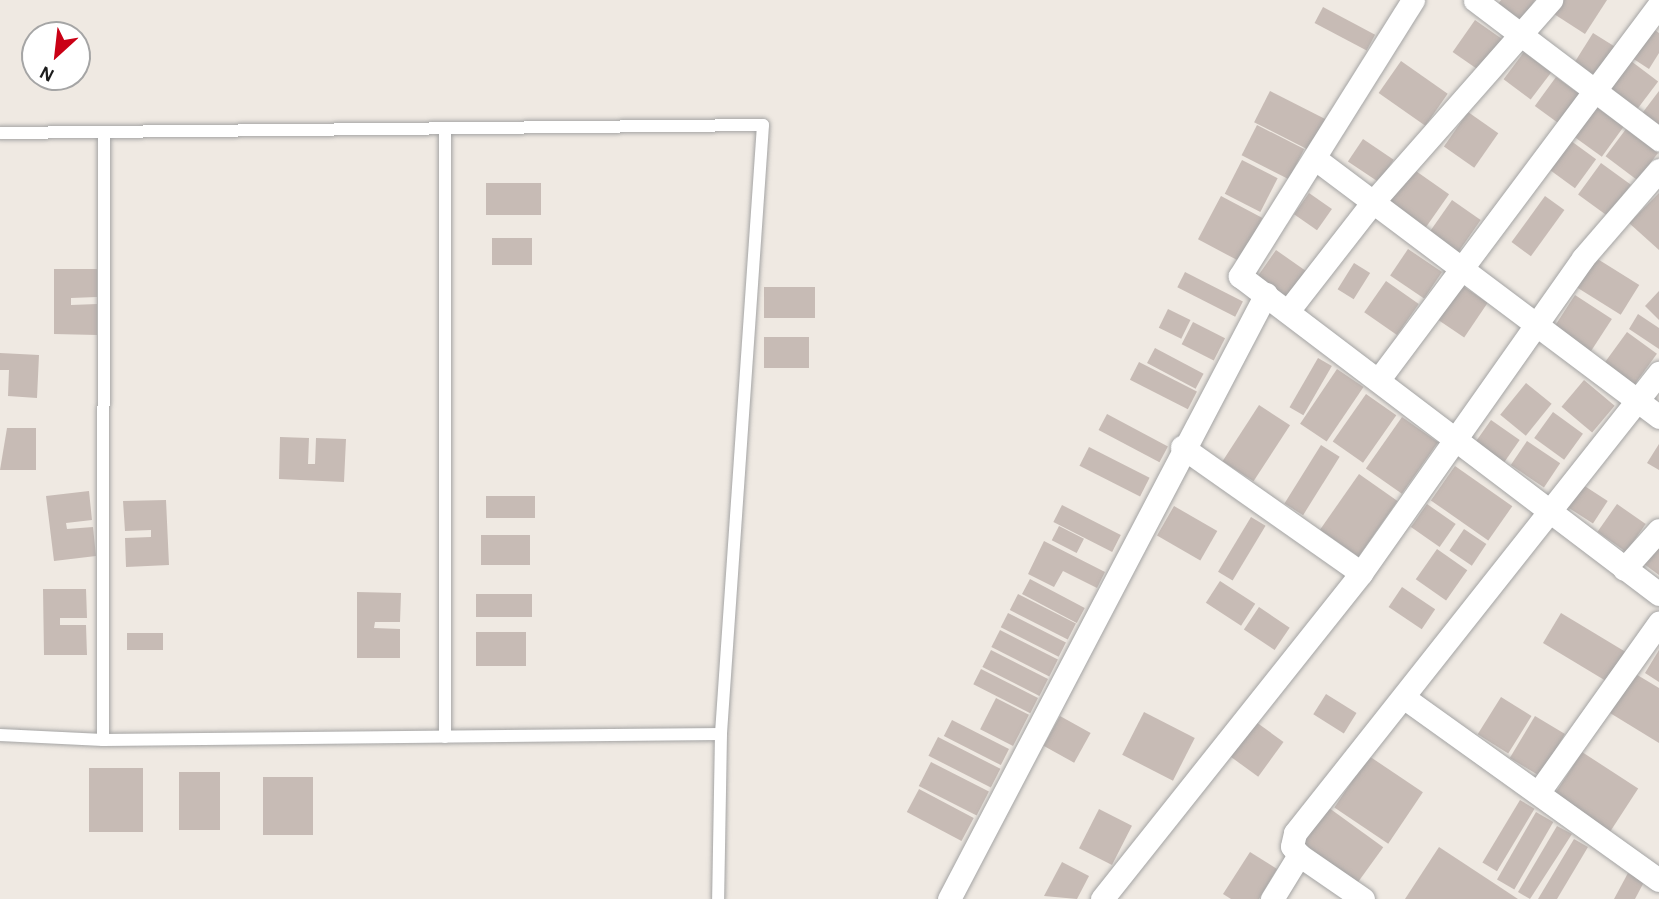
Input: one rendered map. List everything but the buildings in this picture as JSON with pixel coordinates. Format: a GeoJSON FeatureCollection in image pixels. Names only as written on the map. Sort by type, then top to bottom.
{"type":"FeatureCollection","features":[{"type":"Feature","properties":{"kind":"street"},"geometry":{"type":"LineString","coordinates":[[1413,0],[1317,160],[1240,276],[1659,594]]}},
{"type":"Feature","properties":{"kind":"street"},"geometry":{"type":"LineString","coordinates":[[1475,0],[1521,38],[1659,139]]}},
{"type":"Feature","properties":{"kind":"street"},"geometry":{"type":"LineString","coordinates":[[1288,312],[1372,203],[1521,38],[1551,0]]}},
{"type":"Feature","properties":{"kind":"street"},"geometry":{"type":"LineString","coordinates":[[1379,379],[1659,5]]}},
{"type":"Feature","properties":{"kind":"street"},"geometry":{"type":"LineString","coordinates":[[1317,160],[1659,417]]}},
{"type":"Feature","properties":{"kind":"street"},"geometry":{"type":"LineString","coordinates":[[1102,899],[1361,573],[1536,324],[1659,170]]}},
{"type":"Feature","properties":{"kind":"street"},"geometry":{"type":"LineString","coordinates":[[949,899],[1182,447],[1266,294]]}},
{"type":"Feature","properties":{"kind":"street"},"geometry":{"type":"LineString","coordinates":[[1363,899],[1299,855],[1292,846],[1295,832],[1406,699],[1548,512],[1659,373]]}},
{"type":"Feature","properties":{"kind":"street"},"geometry":{"type":"LineString","coordinates":[[1182,447],[1361,573]]}},
{"type":"Feature","properties":{"kind":"street"},"geometry":{"type":"LineString","coordinates":[[1624,569],[1659,530]]}},
{"type":"Feature","properties":{"kind":"street"},"geometry":{"type":"LineString","coordinates":[[1538,793],[1659,623]]}},
{"type":"Feature","properties":{"kind":"street"},"geometry":{"type":"LineString","coordinates":[[1406,699],[1659,880]]}},
{"type":"Feature","properties":{"kind":"street"},"geometry":{"type":"LineString","coordinates":[[1272,899],[1299,855]]}},
{"type":"Feature","properties":{"kind":"lane"},"geometry":{"type":"LineString","coordinates":[[0,133],[104,136],[763,125],[721,734],[718,899]]}},
{"type":"Feature","properties":{"kind":"lane"},"geometry":{"type":"LineString","coordinates":[[445,737],[446,130]]}},
{"type":"Feature","properties":{"kind":"lane"},"geometry":{"type":"LineString","coordinates":[[103,740],[104,136]]}},
{"type":"Feature","properties":{"kind":"lane"},"geometry":{"type":"LineString","coordinates":[[0,735],[103,740],[721,734]]}}]}
